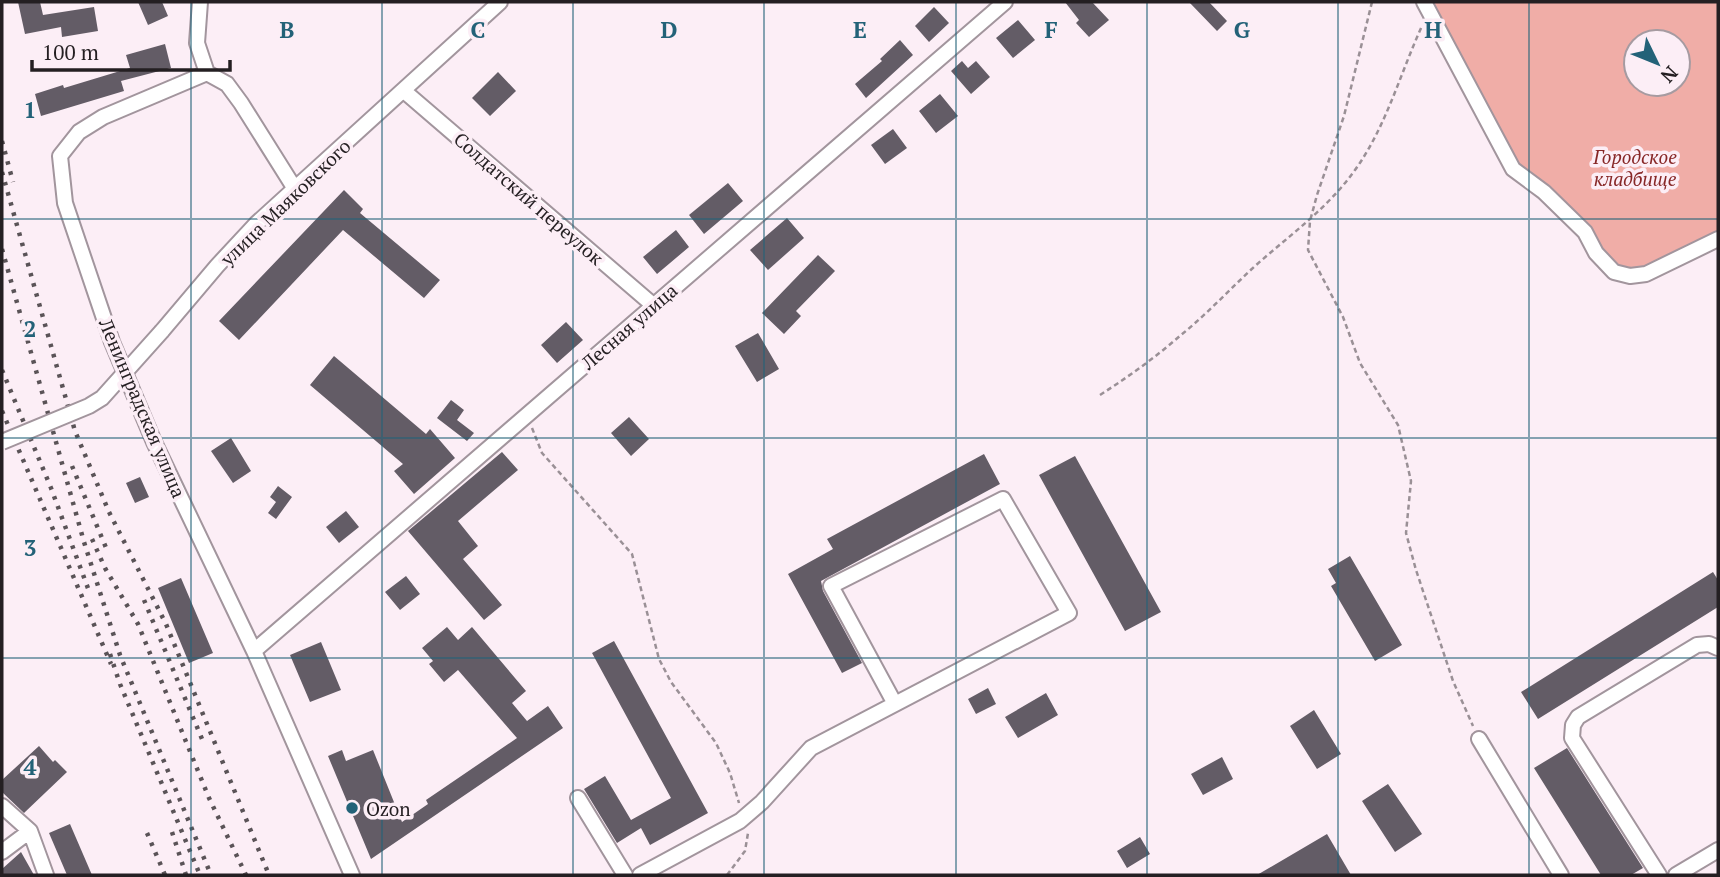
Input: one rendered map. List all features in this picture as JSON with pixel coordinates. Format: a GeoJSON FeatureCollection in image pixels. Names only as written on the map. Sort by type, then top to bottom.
{"type":"FeatureCollection","features":[{"type":"Feature","properties":{"kind":"street"},"geometry":{"type":"LineString","coordinates":[[200,2],[197,43],[207,73],[227,85],[241,103],[295,189]]}},
{"type":"Feature","properties":{"kind":"street","name":"улица Маяковского"},"geometry":{"type":"LineString","coordinates":[[2,442],[102,398],[248,232],[500,2]]}},
{"type":"Feature","properties":{"kind":"street","name":"Лесная улица"},"geometry":{"type":"LineString","coordinates":[[254,651],[1005,2]]}},
{"type":"Feature","properties":{"kind":"street"},"geometry":{"type":"LineString","coordinates":[[1427,7],[1514,169],[1544,192],[1585,232],[1596,253],[1614,272],[1630,276],[1646,274],[1718,239]]}},
{"type":"Feature","properties":{"kind":"street","name":"Ленинградская улица"},"geometry":{"type":"LineString","coordinates":[[207,73],[103,117],[79,132],[60,156],[65,203],[112,342],[154,442],[254,651],[352,875]]}},
{"type":"Feature","properties":{"kind":"street","name":"Солдатский переулок"},"geometry":{"type":"LineString","coordinates":[[404,90],[653,305]]}},
{"type":"Feature","properties":{"kind":"street"},"geometry":{"type":"LineString","coordinates":[[640,875],[744,817],[762,802],[811,748],[1069,613],[1003,499],[831,586],[895,704]]}},
{"type":"Feature","properties":{"kind":"street"},"geometry":{"type":"LineString","coordinates":[[1659,875],[1572,738],[1573,725],[1578,717],[1697,645],[1709,644],[1718,648]]}},
{"type":"Feature","properties":{"kind":"street"},"geometry":{"type":"LineString","coordinates":[[1479,739],[1559,875]]}},
{"type":"Feature","properties":{"kind":"street"},"geometry":{"type":"LineString","coordinates":[[578,799],[625,875]]}},
{"type":"Feature","properties":{"kind":"street"},"geometry":{"type":"LineString","coordinates":[[2,806],[30,831],[46,875]]}},
{"type":"Feature","properties":{"kind":"street"},"geometry":{"type":"LineString","coordinates":[[2,852],[30,831]]}},
{"type":"Feature","properties":{"kind":"street"},"geometry":{"type":"LineString","coordinates":[[1676,875],[1718,850]]}},
{"type":"Feature","properties":{"kind":"street"},"geometry":{"type":"LineString","coordinates":[[667,861],[674,875]]}},
{"type":"Feature","properties":{"kind":"path"},"geometry":{"type":"LineString","coordinates":[[1372,2],[1343,116],[1325,165],[1310,221],[1308,250],[1343,317],[1360,363],[1398,425],[1410,481],[1406,533],[1453,681],[1479,739]]}},
{"type":"Feature","properties":{"kind":"path"},"geometry":{"type":"LineString","coordinates":[[1100,395],[1134,373],[1182,335],[1257,265],[1310,221],[1354,170],[1390,106],[1427,7]]}},
{"type":"Feature","properties":{"kind":"path"},"geometry":{"type":"LineString","coordinates":[[527,415],[542,453],[632,554],[659,659],[671,682],[716,743],[730,773],[744,817],[748,840],[745,851],[727,875]]}},
{"type":"Feature","properties":{"kind":"green space","name":"Городское кладбище"},"geometry":{"type":"Polygon","coordinates":[[[1424,2],[1718,2],[1718,239],[1630,276],[1596,253],[1513,169],[1424,2]]]}},
{"type":"Feature","properties":{"kind":"building"},"geometry":{"type":"Polygon","coordinates":[[[18,2],[40,2],[43,15],[94,7],[98,31],[62,37],[61,27],[25,34],[18,2]]]}},
{"type":"Feature","properties":{"kind":"building"},"geometry":{"type":"Polygon","coordinates":[[[138,2],[162,2],[168,16],[148,25],[138,2]]]}},
{"type":"Feature","properties":{"kind":"building"},"geometry":{"type":"Polygon","coordinates":[[[1065,2],[1092,2],[1109,20],[1089,37],[1076,23],[1079,20],[1065,2]]]}},
{"type":"Feature","properties":{"kind":"building"},"geometry":{"type":"Polygon","coordinates":[[[1189,2],[1209,2],[1227,21],[1217,31],[1189,2]]]}},
{"type":"Feature","properties":{"kind":"building"},"geometry":{"type":"Polygon","coordinates":[[[934,7],[949,23],[929,42],[915,26],[934,7]]]}},
{"type":"Feature","properties":{"kind":"building"},"geometry":{"type":"Polygon","coordinates":[[[1018,20],[1035,40],[1013,58],[996,38],[1018,20]]]}},
{"type":"Feature","properties":{"kind":"building"},"geometry":{"type":"Polygon","coordinates":[[[900,40],[913,55],[866,98],[855,84],[882,61],[880,59],[900,40]]]}},
{"type":"Feature","properties":{"kind":"building"},"geometry":{"type":"Polygon","coordinates":[[[165,44],[171,68],[121,81],[124,91],[41,116],[35,94],[130,68],[126,55],[165,44]]]}},
{"type":"Feature","properties":{"kind":"building"},"geometry":{"type":"Polygon","coordinates":[[[962,61],[968,68],[976,61],[990,77],[971,94],[951,71],[962,61]]]}},
{"type":"Feature","properties":{"kind":"building"},"geometry":{"type":"Polygon","coordinates":[[[498,72],[516,91],[490,116],[472,98],[498,72]]]}},
{"type":"Feature","properties":{"kind":"building"},"geometry":{"type":"Polygon","coordinates":[[[940,94],[958,116],[936,133],[919,111],[940,94]]]}},
{"type":"Feature","properties":{"kind":"building"},"geometry":{"type":"Polygon","coordinates":[[[893,129],[907,148],[885,164],[871,145],[893,129]]]}},
{"type":"Feature","properties":{"kind":"building"},"geometry":{"type":"Polygon","coordinates":[[[728,183],[743,201],[704,234],[689,215],[728,183]]]}},
{"type":"Feature","properties":{"kind":"building"},"geometry":{"type":"Polygon","coordinates":[[[344,190],[363,209],[360,213],[440,280],[424,298],[343,230],[239,340],[219,321],[344,190]]]}},
{"type":"Feature","properties":{"kind":"building"},"geometry":{"type":"Polygon","coordinates":[[[787,218],[804,238],[768,270],[750,250],[787,218]]]}},
{"type":"Feature","properties":{"kind":"building"},"geometry":{"type":"Polygon","coordinates":[[[676,230],[689,247],[657,274],[643,257],[676,230]]]}},
{"type":"Feature","properties":{"kind":"building"},"geometry":{"type":"Polygon","coordinates":[[[818,255],[835,271],[796,311],[801,316],[784,334],[762,313],[818,255]]]}},
{"type":"Feature","properties":{"kind":"building"},"geometry":{"type":"Polygon","coordinates":[[[566,322],[583,340],[557,363],[541,345],[566,322]]]}},
{"type":"Feature","properties":{"kind":"building"},"geometry":{"type":"Polygon","coordinates":[[[758,333],[779,369],[757,382],[735,346],[758,333]]]}},
{"type":"Feature","properties":{"kind":"building"},"geometry":{"type":"Polygon","coordinates":[[[334,356],[426,434],[430,429],[455,458],[414,494],[394,471],[403,464],[310,385],[334,356]]]}},
{"type":"Feature","properties":{"kind":"building"},"geometry":{"type":"Polygon","coordinates":[[[451,400],[464,410],[457,420],[474,433],[467,441],[437,418],[451,400]]]}},
{"type":"Feature","properties":{"kind":"building"},"geometry":{"type":"Polygon","coordinates":[[[629,417],[649,439],[631,456],[611,433],[629,417]]]}},
{"type":"Feature","properties":{"kind":"building"},"geometry":{"type":"Polygon","coordinates":[[[231,438],[251,471],[233,483],[211,451],[231,438]]]}},
{"type":"Feature","properties":{"kind":"building"},"geometry":{"type":"Polygon","coordinates":[[[502,452],[518,470],[458,521],[478,546],[463,559],[502,605],[484,620],[408,531],[502,452]]]}},
{"type":"Feature","properties":{"kind":"building"},"geometry":{"type":"Polygon","coordinates":[[[984,454],[1000,484],[821,581],[823,591],[862,663],[842,673],[788,574],[833,549],[827,539],[984,454]]]}},
{"type":"Feature","properties":{"kind":"building"},"geometry":{"type":"Polygon","coordinates":[[[1075,456],[1161,612],[1125,631],[1039,475],[1075,456]]]}},
{"type":"Feature","properties":{"kind":"building"},"geometry":{"type":"Polygon","coordinates":[[[140,477],[149,497],[135,503],[126,483],[140,477]]]}},
{"type":"Feature","properties":{"kind":"building"},"geometry":{"type":"Polygon","coordinates":[[[278,486],[292,497],[276,519],[268,513],[276,502],[270,497],[278,486]]]}},
{"type":"Feature","properties":{"kind":"building"},"geometry":{"type":"Polygon","coordinates":[[[346,511],[359,527],[339,543],[326,527],[346,511]]]}},
{"type":"Feature","properties":{"kind":"building"},"geometry":{"type":"Polygon","coordinates":[[[1350,556],[1402,645],[1375,661],[1331,586],[1336,583],[1328,569],[1350,556]]]}},
{"type":"Feature","properties":{"kind":"building"},"geometry":{"type":"Polygon","coordinates":[[[1713,572],[1718,580],[1718,607],[1538,719],[1521,692],[1713,572]]]}},
{"type":"Feature","properties":{"kind":"building"},"geometry":{"type":"Polygon","coordinates":[[[406,576],[420,594],[400,610],[385,592],[406,576]]]}},
{"type":"Feature","properties":{"kind":"building"},"geometry":{"type":"Polygon","coordinates":[[[181,578],[213,653],[189,663],[158,588],[181,578]]]}},
{"type":"Feature","properties":{"kind":"building"},"geometry":{"type":"Polygon","coordinates":[[[447,627],[458,640],[472,627],[526,691],[512,703],[527,721],[548,706],[563,728],[371,859],[328,756],[342,750],[346,761],[373,750],[402,822],[428,804],[426,800],[517,738],[458,670],[444,682],[429,664],[433,661],[422,648],[447,627]]]}},
{"type":"Feature","properties":{"kind":"building"},"geometry":{"type":"Polygon","coordinates":[[[614,641],[708,813],[650,845],[641,828],[617,843],[584,789],[605,776],[631,820],[671,798],[592,653],[614,641]]]}},
{"type":"Feature","properties":{"kind":"building"},"geometry":{"type":"Polygon","coordinates":[[[321,642],[341,690],[310,702],[290,655],[321,642]]]}},
{"type":"Feature","properties":{"kind":"building"},"geometry":{"type":"Polygon","coordinates":[[[988,688],[996,704],[976,714],[968,699],[988,688]]]}},
{"type":"Feature","properties":{"kind":"building"},"geometry":{"type":"Polygon","coordinates":[[[1046,693],[1058,715],[1018,738],[1005,717],[1046,693]]]}},
{"type":"Feature","properties":{"kind":"building"},"geometry":{"type":"Polygon","coordinates":[[[1314,710],[1341,754],[1317,769],[1290,726],[1314,710]]]}},
{"type":"Feature","properties":{"kind":"building"},"geometry":{"type":"Polygon","coordinates":[[[39,746],[53,762],[55,760],[67,772],[24,813],[2,792],[2,780],[39,746]]]}},
{"type":"Feature","properties":{"kind":"building"},"geometry":{"type":"Polygon","coordinates":[[[1567,748],[1643,868],[1631,875],[1601,875],[1534,768],[1567,748]]]}},
{"type":"Feature","properties":{"kind":"building"},"geometry":{"type":"Polygon","coordinates":[[[1222,757],[1233,779],[1203,795],[1191,774],[1222,757]]]}},
{"type":"Feature","properties":{"kind":"building"},"geometry":{"type":"Polygon","coordinates":[[[1388,784],[1422,834],[1395,852],[1362,801],[1388,784]]]}},
{"type":"Feature","properties":{"kind":"building"},"geometry":{"type":"Polygon","coordinates":[[[70,824],[92,875],[67,875],[49,833],[70,824]]]}},
{"type":"Feature","properties":{"kind":"building"},"geometry":{"type":"Polygon","coordinates":[[[1327,834],[1351,875],[1257,875],[1327,834]]]}},
{"type":"Feature","properties":{"kind":"building"},"geometry":{"type":"Polygon","coordinates":[[[1140,837],[1150,854],[1127,868],[1117,851],[1140,837]]]}},
{"type":"Feature","properties":{"kind":"building"},"geometry":{"type":"Polygon","coordinates":[[[21,852],[34,875],[2,875],[2,869],[21,852]]]}},
{"type":"Feature","properties":{"kind":"railway"},"geometry":{"type":"LineString","coordinates":[[2,141],[13,182]]}},
{"type":"Feature","properties":{"kind":"railway"},"geometry":{"type":"LineString","coordinates":[[2,172],[75,431],[109,512],[166,624],[269,875]]}},
{"type":"Feature","properties":{"kind":"railway"},"geometry":{"type":"LineString","coordinates":[[2,249],[84,542],[120,655],[211,875]]}},
{"type":"Feature","properties":{"kind":"railway"},"geometry":{"type":"LineString","coordinates":[[2,370],[51,488],[89,591]]}},
{"type":"Feature","properties":{"kind":"railway"},"geometry":{"type":"LineString","coordinates":[[2,411],[111,664]]}},
{"type":"Feature","properties":{"kind":"railway"},"geometry":{"type":"LineString","coordinates":[[72,466],[107,550]]}},
{"type":"Feature","properties":{"kind":"railway"},"geometry":{"type":"LineString","coordinates":[[92,539],[105,568],[138,624],[209,798],[246,875]]}},
{"type":"Feature","properties":{"kind":"railway"},"geometry":{"type":"LineString","coordinates":[[144,600],[202,739]]}},
{"type":"Feature","properties":{"kind":"railway"},"geometry":{"type":"LineString","coordinates":[[110,654],[200,875]]}},
{"type":"Feature","properties":{"kind":"railway"},"geometry":{"type":"LineString","coordinates":[[172,832],[186,875]]}},
{"type":"Feature","properties":{"kind":"railway"},"geometry":{"type":"LineString","coordinates":[[147,833],[165,875]]}},
{"type":"Feature","properties":{"kind":"place","name":"Ozon"},"geometry":{"type":"Point","coordinates":[352,808]}}]}
